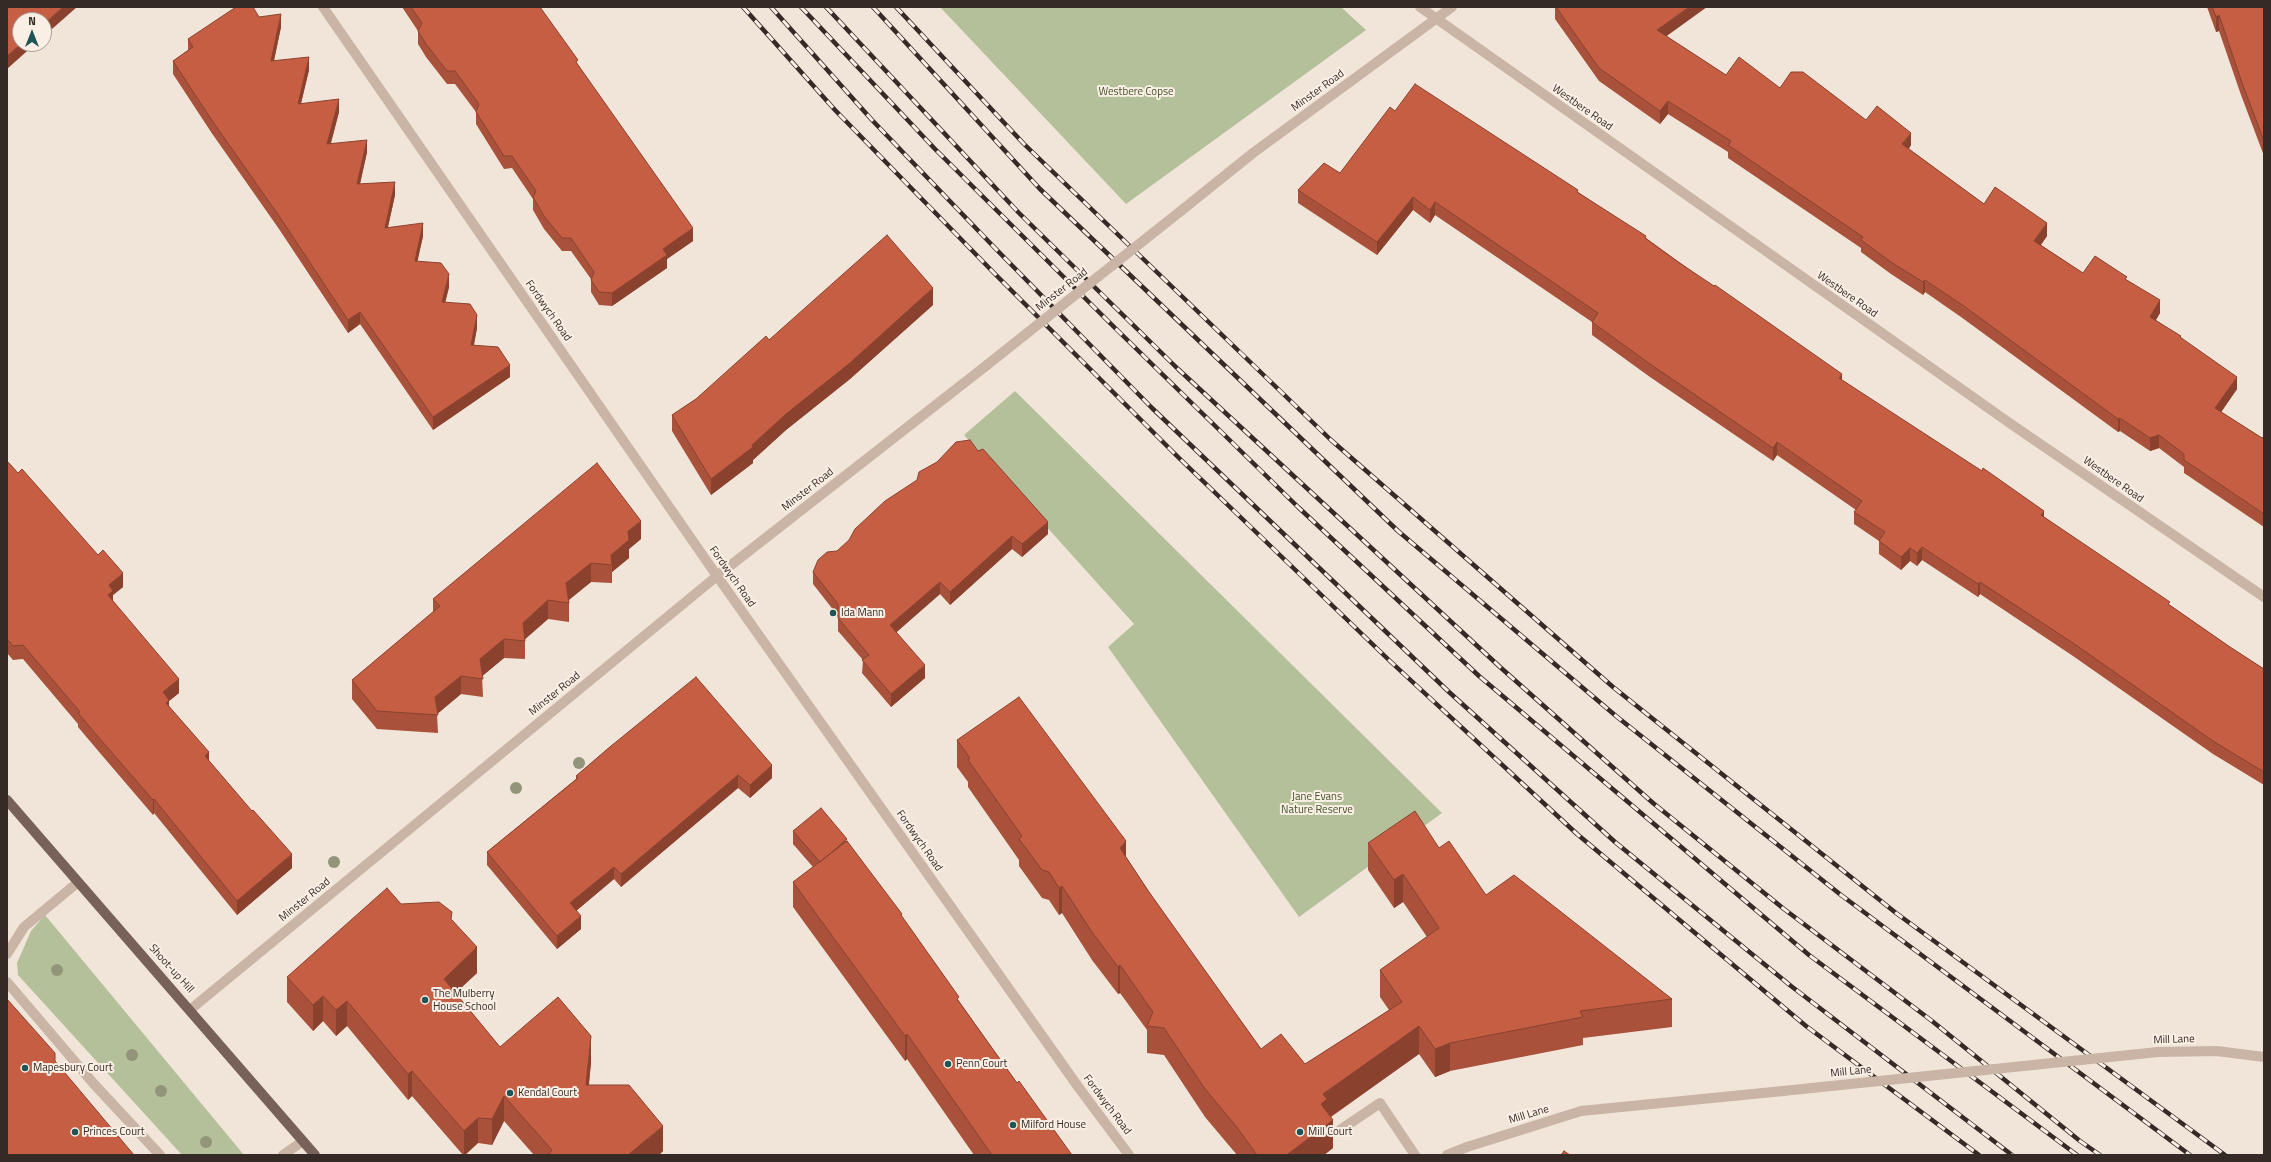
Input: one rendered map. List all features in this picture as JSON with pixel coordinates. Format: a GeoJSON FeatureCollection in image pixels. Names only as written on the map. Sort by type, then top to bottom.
{"type":"FeatureCollection","features":[{"type":"Feature","properties":{"kind":"main road","name":"Shoot-up Hill"},"geometry":{"type":"LineString","coordinates":[[7,800],[77,882],[191,1009],[315,1155]]}},
{"type":"Feature","properties":{"kind":"street","name":"Fordwych Road"},"geometry":{"type":"LineString","coordinates":[[323,7],[717,576],[1079,1088],[1129,1155]]}},
{"type":"Feature","properties":{"kind":"street","name":"Westbere Road"},"geometry":{"type":"LineString","coordinates":[[1420,7],[1435,20],[2011,424],[2264,598]]}},
{"type":"Feature","properties":{"kind":"street","name":"Minster Road"},"geometry":{"type":"LineString","coordinates":[[191,1009],[717,576],[987,365],[1253,153],[1452,7]]}},
{"type":"Feature","properties":{"kind":"street"},"geometry":{"type":"LineString","coordinates":[[7,954],[24,927],[77,882]]}},
{"type":"Feature","properties":{"kind":"street"},"geometry":{"type":"LineString","coordinates":[[7,982],[93,1082],[160,1155]]}},
{"type":"Feature","properties":{"kind":"street","name":"Mill Lane"},"geometry":{"type":"LineString","coordinates":[[1447,1155],[1467,1147],[1581,1111],[2158,1052],[2217,1051],[2264,1058]]}},
{"type":"Feature","properties":{"kind":"street"},"geometry":{"type":"LineString","coordinates":[[1340,1130],[1380,1103],[1415,1155]]}},
{"type":"Feature","properties":{"kind":"street"},"geometry":{"type":"LineString","coordinates":[[283,1155],[303,1141]]}},
{"type":"Feature","properties":{"kind":"green space","name":"Westbere Copse"},"geometry":{"type":"Polygon","coordinates":[[[940,7],[1341,7],[1366,30],[1126,204],[940,7]]]}},
{"type":"Feature","properties":{"kind":"green space","name":"Jane Evans Nature Reserve"},"geometry":{"type":"Polygon","coordinates":[[[1015,391],[1442,813],[1299,917],[1108,647],[1134,624],[964,435],[1015,391]]]}},
{"type":"Feature","properties":{"kind":"green space"},"geometry":{"type":"Polygon","coordinates":[[[45,915],[244,1155],[182,1155],[18,975],[17,963],[31,931],[45,915]]]}},
{"type":"Feature","properties":{"kind":"building"},"geometry":{"type":"Polygon","coordinates":[[[7,7],[63,7],[52,17],[52,12],[12,12],[12,52],[7,56],[7,7]]]}},
{"type":"Feature","properties":{"kind":"building"},"geometry":{"type":"Polygon","coordinates":[[[236,7],[253,7],[259,17],[281,14],[271,61],[309,57],[298,104],[339,99],[327,144],[367,140],[357,184],[395,182],[385,228],[423,223],[415,261],[441,263],[449,274],[442,302],[470,304],[477,315],[471,345],[498,347],[510,365],[433,417],[360,312],[348,320],[173,61],[193,47],[188,39],[236,7]]]}},
{"type":"Feature","properties":{"kind":"building"},"geometry":{"type":"Polygon","coordinates":[[[411,7],[540,7],[578,60],[576,62],[693,228],[663,249],[667,255],[612,293],[599,292],[591,280],[594,272],[571,238],[562,238],[544,216],[533,197],[536,191],[512,156],[504,156],[476,112],[479,104],[455,71],[447,71],[426,44],[418,31],[422,23],[411,7]]]}},
{"type":"Feature","properties":{"kind":"building"},"geometry":{"type":"Polygon","coordinates":[[[1556,7],[1689,7],[1657,30],[1726,75],[1739,57],[1780,88],[1791,72],[1803,72],[1866,120],[1877,106],[1911,133],[1902,144],[1984,204],[1995,187],[2047,223],[2034,241],[2083,273],[2095,256],[2127,277],[2125,279],[2160,300],[2150,317],[2181,336],[2180,337],[2237,377],[2215,408],[2262,438],[2264,436],[2264,514],[2184,460],[2184,454],[2159,435],[2150,438],[2120,418],[2118,419],[1961,304],[1925,280],[1923,282],[1891,262],[1861,240],[1863,237],[1728,145],[1731,141],[1668,101],[1660,111],[1599,68],[1556,7]]]}},
{"type":"Feature","properties":{"kind":"building"},"geometry":{"type":"Polygon","coordinates":[[[2212,7],[2264,7],[2264,141],[2219,15],[2216,17],[2212,7]]]}},
{"type":"Feature","properties":{"kind":"building"},"geometry":{"type":"Polygon","coordinates":[[[1415,84],[1646,236],[1645,238],[1678,262],[1714,286],[1715,285],[1842,374],[1839,378],[1982,471],[1983,468],[2044,511],[2041,515],[2170,602],[2168,604],[2264,669],[2264,772],[2213,741],[2073,643],[1980,582],[1978,584],[1922,547],[1917,553],[1910,548],[1901,557],[1879,541],[1885,532],[1854,512],[1862,501],[1777,442],[1773,448],[1650,364],[1592,322],[1598,313],[1435,202],[1430,210],[1413,197],[1377,242],[1298,190],[1324,163],[1340,173],[1390,107],[1395,111],[1415,84]]]}},
{"type":"Feature","properties":{"kind":"building"},"geometry":{"type":"Polygon","coordinates":[[[887,235],[933,288],[850,363],[786,414],[752,445],[753,447],[711,479],[672,415],[696,399],[766,336],[769,340],[887,235]]]}},
{"type":"Feature","properties":{"kind":"building"},"geometry":{"type":"Polygon","coordinates":[[[970,440],[978,451],[983,449],[1048,522],[1022,544],[1012,536],[950,592],[940,582],[890,625],[925,665],[891,694],[862,660],[869,655],[838,618],[838,604],[813,572],[818,560],[827,552],[837,551],[849,540],[855,529],[885,501],[917,480],[919,472],[937,462],[956,442],[970,440]]]}},
{"type":"Feature","properties":{"kind":"building"},"geometry":{"type":"Polygon","coordinates":[[[7,461],[18,473],[22,469],[98,555],[103,550],[123,573],[109,585],[113,591],[108,595],[179,679],[163,692],[169,700],[166,703],[209,752],[205,756],[252,811],[253,810],[292,854],[237,901],[154,799],[153,800],[100,739],[78,713],[80,712],[23,645],[13,646],[7,639],[7,461]]]}},
{"type":"Feature","properties":{"kind":"building"},"geometry":{"type":"Polygon","coordinates":[[[597,463],[641,521],[628,531],[629,540],[611,555],[612,565],[591,563],[566,583],[569,603],[548,600],[523,623],[525,641],[504,639],[480,659],[483,679],[461,676],[435,697],[438,715],[377,711],[352,680],[440,606],[433,599],[597,463]]]}},
{"type":"Feature","properties":{"kind":"building"},"geometry":{"type":"Polygon","coordinates":[[[696,677],[772,765],[750,785],[738,775],[621,874],[614,867],[570,903],[581,916],[557,936],[487,852],[578,778],[576,776],[611,746],[696,677]]]}},
{"type":"Feature","properties":{"kind":"building"},"geometry":{"type":"Polygon","coordinates":[[[1019,697],[1126,841],[1120,848],[1149,892],[1261,1049],[1281,1034],[1305,1064],[1402,1002],[1380,970],[1439,928],[1403,874],[1394,880],[1368,843],[1415,811],[1439,848],[1449,841],[1486,895],[1514,875],[1672,999],[1580,1011],[1583,1017],[1450,1043],[1435,1049],[1419,1026],[1323,1094],[1327,1099],[1321,1104],[1333,1120],[1288,1155],[1257,1155],[1236,1126],[1205,1089],[1164,1028],[1147,1026],[1153,1012],[1120,965],[1118,967],[1092,932],[1062,886],[1059,888],[1049,872],[1042,870],[1019,839],[1022,836],[968,760],[970,758],[957,740],[1019,697]]]}},
{"type":"Feature","properties":{"kind":"building"},"geometry":{"type":"Polygon","coordinates":[[[821,808],[847,839],[820,862],[793,831],[821,808]]]}},
{"type":"Feature","properties":{"kind":"building"},"geometry":{"type":"Polygon","coordinates":[[[847,841],[902,914],[901,915],[959,997],[957,999],[1017,1083],[1019,1081],[1072,1155],[992,1155],[907,1034],[905,1036],[793,882],[847,841]]]}},
{"type":"Feature","properties":{"kind":"building"},"geometry":{"type":"Polygon","coordinates":[[[387,888],[401,904],[439,902],[452,912],[451,919],[477,947],[444,979],[500,1047],[558,997],[591,1036],[586,1085],[629,1085],[663,1126],[628,1155],[548,1155],[552,1150],[504,1096],[492,1119],[478,1118],[464,1131],[412,1071],[408,1074],[347,1001],[336,1010],[323,996],[313,1005],[287,977],[387,888]]]}},
{"type":"Feature","properties":{"kind":"building"},"geometry":{"type":"Polygon","coordinates":[[[7,999],[55,1053],[55,1061],[134,1155],[7,1155],[7,999]]]}},
{"type":"Feature","properties":{"kind":"building"},"geometry":{"type":"Polygon","coordinates":[[[1564,1151],[1570,1155],[1561,1155],[1564,1151]]]}},
{"type":"Feature","properties":{"kind":"railway"},"geometry":{"type":"LineString","coordinates":[[743,7],[835,110],[995,274],[1179,458],[1391,662],[1577,834],[1806,1026],[1979,1155]]}},
{"type":"Feature","properties":{"kind":"railway"},"geometry":{"type":"LineString","coordinates":[[771,7],[872,120],[1152,408],[1449,692],[1615,842],[1791,986],[2012,1155]]}},
{"type":"Feature","properties":{"kind":"railway"},"geometry":{"type":"LineString","coordinates":[[801,7],[935,149],[1112,325],[1298,507],[1479,676],[1809,955],[2077,1155]]}},
{"type":"Feature","properties":{"kind":"railway"},"geometry":{"type":"LineString","coordinates":[[826,7],[1019,213],[1178,369],[1500,667],[1653,803],[1784,909],[1932,1021],[2080,1141],[2100,1155]]}},
{"type":"Feature","properties":{"kind":"railway"},"geometry":{"type":"LineString","coordinates":[[873,7],[1040,189],[1398,531],[1616,716],[1841,895],[2190,1155]]}},
{"type":"Feature","properties":{"kind":"railway"},"geometry":{"type":"LineString","coordinates":[[896,7],[1024,144],[1331,440],[1613,687],[1896,913],[2225,1155]]}},
{"type":"Feature","properties":{"kind":"place","name":"Ida Mann"},"geometry":{"type":"Point","coordinates":[833,613]}},
{"type":"Feature","properties":{"kind":"place","name":"The Mulberry House School"},"geometry":{"type":"Point","coordinates":[425,1000]}},
{"type":"Feature","properties":{"kind":"place","name":"Penn Court"},"geometry":{"type":"Point","coordinates":[948,1064]}},
{"type":"Feature","properties":{"kind":"place","name":"Mapesbury Court"},"geometry":{"type":"Point","coordinates":[25,1068]}},
{"type":"Feature","properties":{"kind":"place","name":"Kendal Court"},"geometry":{"type":"Point","coordinates":[510,1093]}},
{"type":"Feature","properties":{"kind":"place","name":"Milford House"},"geometry":{"type":"Point","coordinates":[1013,1125]}},
{"type":"Feature","properties":{"kind":"place","name":"Princes Court"},"geometry":{"type":"Point","coordinates":[75,1132]}},
{"type":"Feature","properties":{"kind":"place","name":"Mill Court"},"geometry":{"type":"Point","coordinates":[1300,1132]}}]}
